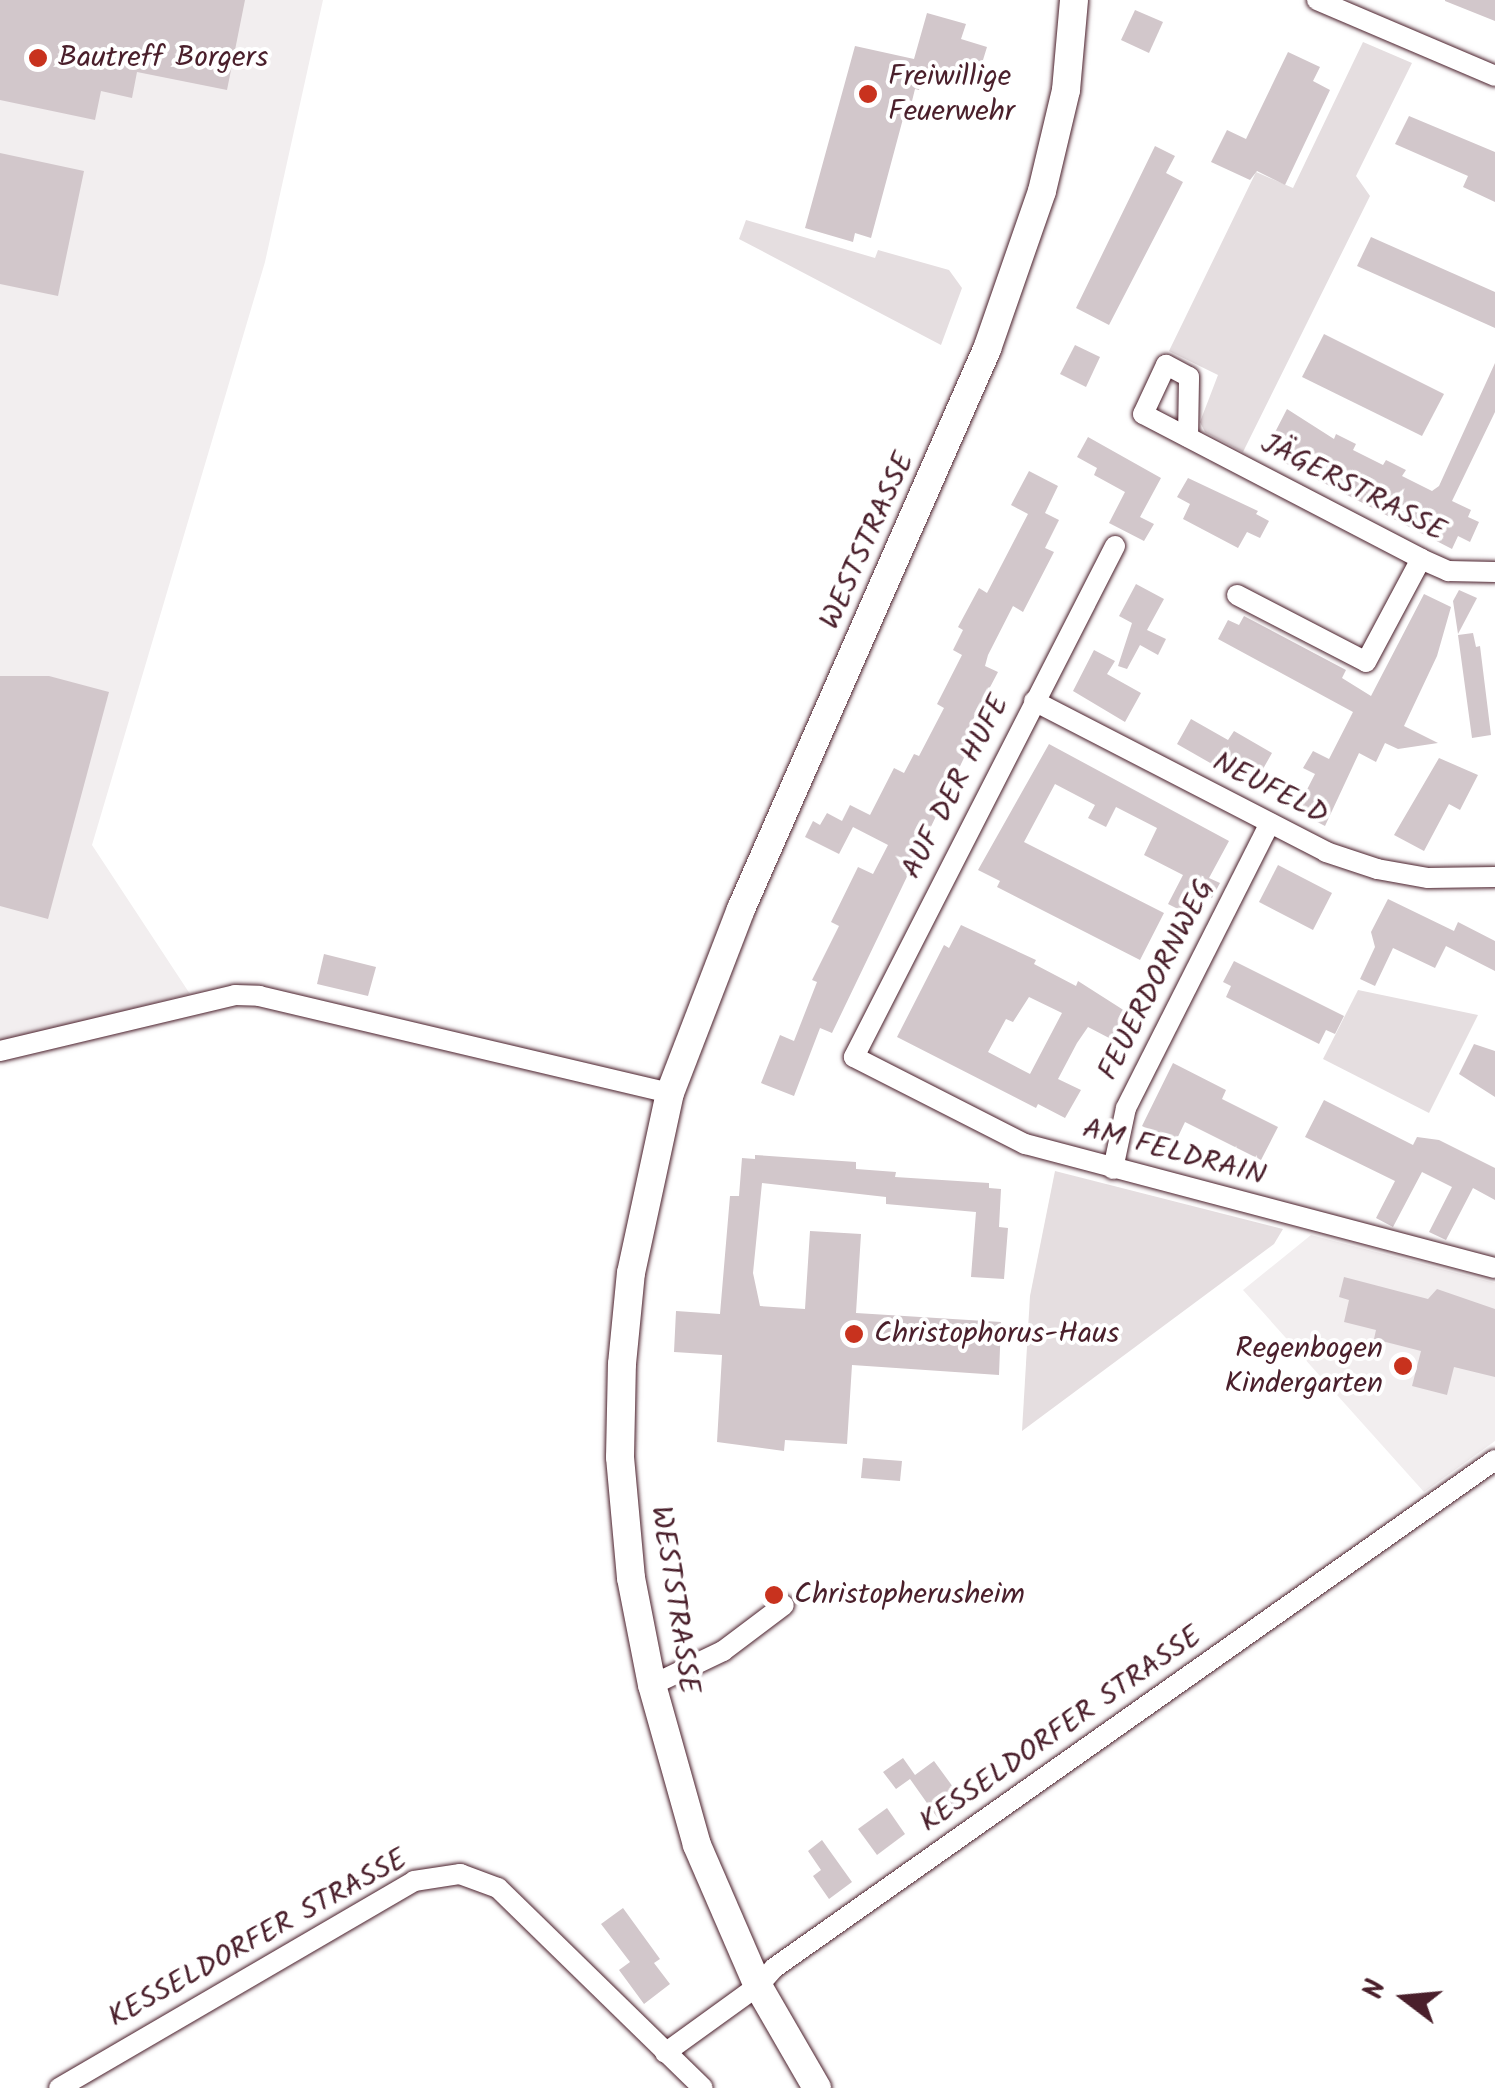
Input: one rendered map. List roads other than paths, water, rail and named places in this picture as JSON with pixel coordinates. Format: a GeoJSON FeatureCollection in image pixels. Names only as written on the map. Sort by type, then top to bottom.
{"type":"FeatureCollection","features":[{"type":"Feature","properties":{"kind":"main road","name":"WESTSTRASSE"},"geometry":{"type":"LineString","coordinates":[[817,2088],[758,1986],[697,1845],[652,1685],[632,1578],[622,1475],[622,1364],[631,1273],[670,1093],[742,909],[987,349],[1042,191],[1066,90],[1074,0]]}},
{"type":"Feature","properties":{"kind":"street"},"geometry":{"type":"LineString","coordinates":[[1317,0],[1495,76]]}},
{"type":"Feature","properties":{"kind":"street","name":"JÄGERSTRASSE"},"geometry":{"type":"LineString","coordinates":[[1188,437],[1448,571],[1495,572]]}},
{"type":"Feature","properties":{"kind":"street","name":"AUF DER HUFE"},"geometry":{"type":"LineString","coordinates":[[854,1057],[1115,546]]}},
{"type":"Feature","properties":{"kind":"street"},"geometry":{"type":"LineString","coordinates":[[1237,595],[1366,662],[1421,559]]}},
{"type":"Feature","properties":{"kind":"street","name":"NEUFELD"},"geometry":{"type":"LineString","coordinates":[[1034,701],[1326,852],[1377,869],[1428,878],[1495,878]]}},
{"type":"Feature","properties":{"kind":"street","name":"FEUERDORNWEG"},"geometry":{"type":"LineString","coordinates":[[1113,1169],[1126,1108],[1270,823]]}},
{"type":"Feature","properties":{"kind":"street"},"geometry":{"type":"LineString","coordinates":[[0,1052],[235,995],[259,996],[670,1093]]}},
{"type":"Feature","properties":{"kind":"street","name":"AM FELDRAIN"},"geometry":{"type":"LineString","coordinates":[[854,1057],[1026,1144],[1495,1268]]}},
{"type":"Feature","properties":{"kind":"street","name":"KESSELDORFER STRASSE"},"geometry":{"type":"LineString","coordinates":[[665,2053],[758,1986],[774,1968],[1495,1460]]}},
{"type":"Feature","properties":{"kind":"street"},"geometry":{"type":"LineString","coordinates":[[652,1685],[723,1651],[784,1605]]}},
{"type":"Feature","properties":{"kind":"street","name":"KESSELDORFER STRASSE"},"geometry":{"type":"LineString","coordinates":[[58,2088],[414,1880],[436,1874],[460,1874],[498,1888],[703,2088]]}},
{"type":"Feature","properties":{"kind":"place","name":"Bautreff Borgers"},"geometry":{"type":"Point","coordinates":[38,58]}},
{"type":"Feature","properties":{"kind":"place","name":"Freiwillige Feuerwehr"},"geometry":{"type":"Point","coordinates":[868,94]}},
{"type":"Feature","properties":{"kind":"place","name":"Christophorus-Haus"},"geometry":{"type":"Point","coordinates":[854,1334]}},
{"type":"Feature","properties":{"kind":"place","name":"Regenbogen Kindergarten"},"geometry":{"type":"Point","coordinates":[1403,1366]}},
{"type":"Feature","properties":{"kind":"place","name":"Christopherusheim"},"geometry":{"type":"Point","coordinates":[774,1595]}}]}
